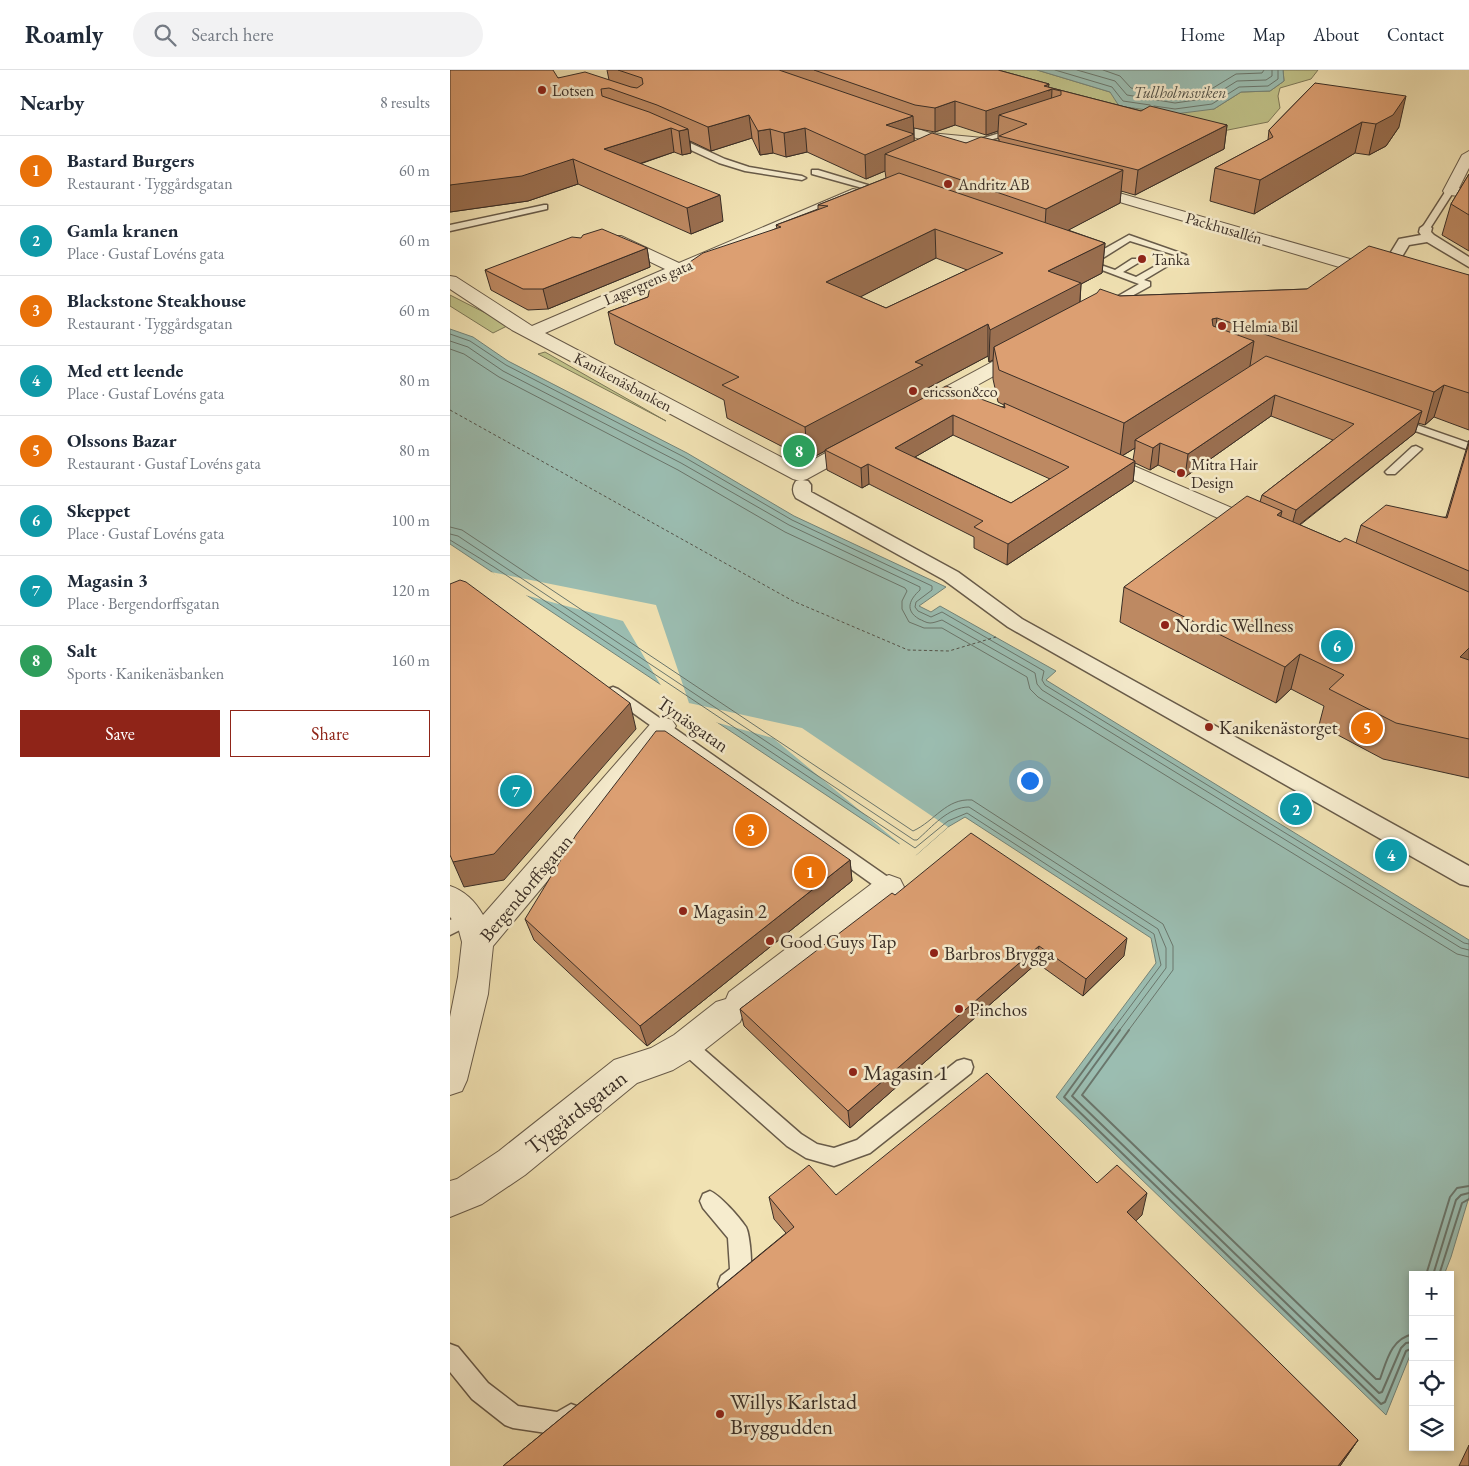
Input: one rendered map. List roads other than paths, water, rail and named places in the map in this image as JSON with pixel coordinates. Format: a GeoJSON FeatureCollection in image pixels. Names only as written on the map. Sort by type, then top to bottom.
{"type":"FeatureCollection","features":[{"type":"Feature","properties":{"kind":"street"},"geometry":{"type":"LineString","coordinates":[[869,117],[912,133],[955,141],[978,141],[996,151],[1007,164],[978,162],[987,160],[996,151]]}},
{"type":"Feature","properties":{"kind":"street"},"geometry":{"type":"LineString","coordinates":[[912,133],[935,150],[942,144],[955,141]]}},
{"type":"Feature","properties":{"kind":"street"},"geometry":{"type":"LineString","coordinates":[[1469,155],[1450,191],[1469,194]]}},
{"type":"Feature","properties":{"kind":"street","name":"Lagergrens gata"},"geometry":{"type":"LineString","coordinates":[[531,333],[887,179]]}},
{"type":"Feature","properties":{"kind":"street","name":"Packhusallén"},"geometry":{"type":"LineString","coordinates":[[1070,181],[1396,271]]}},
{"type":"Feature","properties":{"kind":"street"},"geometry":{"type":"LineString","coordinates":[[1396,271],[1404,242],[1428,233],[1469,263]]}},
{"type":"Feature","properties":{"kind":"street"},"geometry":{"type":"LineString","coordinates":[[609,239],[679,269]]}},
{"type":"Feature","properties":{"kind":"street","name":"Kanikenäsbanken"},"geometry":{"type":"LineString","coordinates":[[450,281],[489,309],[531,333],[801,480]]}},
{"type":"Feature","properties":{"kind":"street"},"geometry":{"type":"LineString","coordinates":[[910,415],[1043,342]]}},
{"type":"Feature","properties":{"kind":"street"},"geometry":{"type":"LineString","coordinates":[[952,391],[978,403]]}},
{"type":"Feature","properties":{"kind":"street"},"geometry":{"type":"LineString","coordinates":[[876,433],[801,480],[802,494],[951,576],[1015,622],[1469,877]]}},
{"type":"Feature","properties":{"kind":"street"},"geometry":{"type":"LineString","coordinates":[[1079,448],[1121,463],[1278,537]]}},
{"type":"Feature","properties":{"kind":"street","name":"Bergendorffsgatan"},"geometry":{"type":"LineString","coordinates":[[450,1080],[468,1010],[477,961],[462,921],[663,726]]}},
{"type":"Feature","properties":{"kind":"street","name":"Tyggårdsgatan"},"geometry":{"type":"LineString","coordinates":[[450,1199],[469,1192],[512,1162],[626,1071],[661,1060],[686,1045],[888,887]]}},
{"type":"Feature","properties":{"kind":"lane"},"geometry":{"type":"LineString","coordinates":[[978,141],[1021,128]]}},
{"type":"Feature","properties":{"kind":"lane"},"geometry":{"type":"LineString","coordinates":[[996,151],[1013,131]]}},
{"type":"Feature","properties":{"kind":"lane"},"geometry":{"type":"LineString","coordinates":[[664,135],[722,161],[748,169],[802,178]]}},
{"type":"Feature","properties":{"kind":"lane"},"geometry":{"type":"LineString","coordinates":[[815,172],[870,186],[898,196]]}},
{"type":"Feature","properties":{"kind":"lane"},"geometry":{"type":"LineString","coordinates":[[1428,233],[1450,191]]}},
{"type":"Feature","properties":{"kind":"lane"},"geometry":{"type":"LineString","coordinates":[[450,228],[544,207]]}},
{"type":"Feature","properties":{"kind":"lane"},"geometry":{"type":"LineString","coordinates":[[1088,263],[1129,238],[1182,255],[1137,280]]}},
{"type":"Feature","properties":{"kind":"lane"},"geometry":{"type":"LineString","coordinates":[[1075,258],[1147,284],[1096,313]]}},
{"type":"Feature","properties":{"kind":"lane"},"geometry":{"type":"LineString","coordinates":[[1105,269],[1125,258]]}},
{"type":"Feature","properties":{"kind":"lane"},"geometry":{"type":"LineString","coordinates":[[1116,273],[1135,261]]}},
{"type":"Feature","properties":{"kind":"lane"},"geometry":{"type":"LineString","coordinates":[[1126,276],[1147,265]]}},
{"type":"Feature","properties":{"kind":"lane"},"geometry":{"type":"LineString","coordinates":[[1388,417],[1469,446]]}},
{"type":"Feature","properties":{"kind":"lane"},"geometry":{"type":"LineString","coordinates":[[1391,472],[1416,449]]}},
{"type":"Feature","properties":{"kind":"lane","name":"Tynäsgatan"},"geometry":{"type":"LineString","coordinates":[[604,686],[888,887]]}},
{"type":"Feature","properties":{"kind":"lane"},"geometry":{"type":"LineString","coordinates":[[686,1045],[794,1140],[813,1152],[834,1157],[863,1147],[964,1067]]}},
{"type":"Feature","properties":{"kind":"lane"},"geometry":{"type":"LineString","coordinates":[[710,1201],[738,1234],[742,1274],[711,1299]]}},
{"type":"Feature","properties":{"kind":"lane"},"geometry":{"type":"LineString","coordinates":[[450,1355],[480,1391],[513,1417],[560,1424],[590,1399]]}},
{"type":"Feature","properties":{"kind":"water","name":"Tullholmsviken"},"geometry":{"type":"Polygon","coordinates":[[[1037,70],[1283,70],[1284,81],[1270,91],[1241,92],[1214,109],[1175,114],[1119,106],[1110,92],[1037,70]]]}},
{"type":"Feature","properties":{"kind":"water"},"geometry":{"type":"Polygon","coordinates":[[[450,329],[473,337],[508,361],[687,453],[794,516],[946,587],[919,606],[931,612],[940,606],[1056,671],[1046,680],[1469,940],[1469,1197],[1446,1271],[1409,1271],[1409,1358],[1386,1415],[1056,1097],[1156,963],[1151,938],[965,817],[948,827],[916,855],[450,544],[450,329]]]}},
{"type":"Feature","properties":{"kind":"place","name":"Lotsen"},"geometry":{"type":"Point","coordinates":[542,90]}},
{"type":"Feature","properties":{"kind":"place","name":"Andritz AB"},"geometry":{"type":"Point","coordinates":[948,184]}},
{"type":"Feature","properties":{"kind":"place","name":"Tanka"},"geometry":{"type":"Point","coordinates":[1142,259]}},
{"type":"Feature","properties":{"kind":"place","name":"Helmia Bil"},"geometry":{"type":"Point","coordinates":[1222,326]}},
{"type":"Feature","properties":{"kind":"place","name":"ericsson&co"},"geometry":{"type":"Point","coordinates":[913,391]}},
{"type":"Feature","properties":{"kind":"place","name":"Salt"},"geometry":{"type":"Point","coordinates":[799,451]}},
{"type":"Feature","properties":{"kind":"place","name":"Mitra Hair Design"},"geometry":{"type":"Point","coordinates":[1181,473]}},
{"type":"Feature","properties":{"kind":"place","name":"Nordic Wellness"},"geometry":{"type":"Point","coordinates":[1165,625]}},
{"type":"Feature","properties":{"kind":"place","name":"Skeppet"},"geometry":{"type":"Point","coordinates":[1337,646]}},
{"type":"Feature","properties":{"kind":"place","name":"Kanikenästorget"},"geometry":{"type":"Point","coordinates":[1209,727]}},
{"type":"Feature","properties":{"kind":"place","name":"Olssons Bazar"},"geometry":{"type":"Point","coordinates":[1367,728]}},
{"type":"Feature","properties":{"kind":"place","name":"Magasin 3"},"geometry":{"type":"Point","coordinates":[516,791]}},
{"type":"Feature","properties":{"kind":"place","name":"Gamla kranen"},"geometry":{"type":"Point","coordinates":[1296,809]}},
{"type":"Feature","properties":{"kind":"place","name":"Blackstone Steakhouse"},"geometry":{"type":"Point","coordinates":[751,830]}},
{"type":"Feature","properties":{"kind":"place","name":"Med ett leende"},"geometry":{"type":"Point","coordinates":[1391,855]}},
{"type":"Feature","properties":{"kind":"place","name":"Bastard Burgers"},"geometry":{"type":"Point","coordinates":[810,872]}},
{"type":"Feature","properties":{"kind":"place","name":"Magasin 2"},"geometry":{"type":"Point","coordinates":[683,911]}},
{"type":"Feature","properties":{"kind":"place","name":"Good Guys Tap"},"geometry":{"type":"Point","coordinates":[770,941]}},
{"type":"Feature","properties":{"kind":"place","name":"Barbros Brygga"},"geometry":{"type":"Point","coordinates":[934,953]}},
{"type":"Feature","properties":{"kind":"place","name":"Pinchos"},"geometry":{"type":"Point","coordinates":[959,1009]}},
{"type":"Feature","properties":{"kind":"place","name":"Magasin 1"},"geometry":{"type":"Point","coordinates":[853,1072]}},
{"type":"Feature","properties":{"kind":"place","name":"Willys Karlstad Bryggudden"},"geometry":{"type":"Point","coordinates":[720,1414]}}]}
